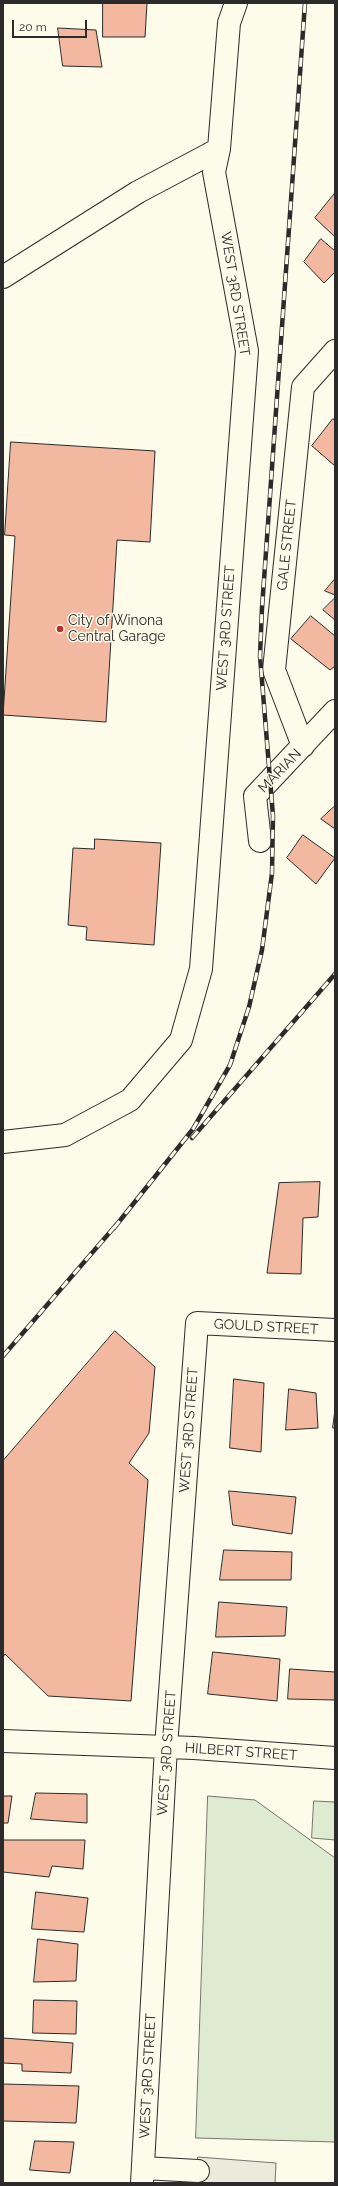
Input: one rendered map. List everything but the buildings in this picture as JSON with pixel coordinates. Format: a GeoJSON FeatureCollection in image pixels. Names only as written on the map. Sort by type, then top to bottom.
{"type":"FeatureCollection","features":[{"type":"Feature","properties":{"kind":"street","name":"WEST 3RD STREET"},"geometry":{"type":"LineString","coordinates":[[3,1142],[65,1135],[130,1100],[181,1040],[201,969],[246,351],[214,172],[219,149],[229,23],[236,3]]}},
{"type":"Feature","properties":{"kind":"street"},"geometry":{"type":"LineString","coordinates":[[3,277],[138,192],[219,149]]}},
{"type":"Feature","properties":{"kind":"street","name":"GALE STREET"},"geometry":{"type":"LineString","coordinates":[[303,746],[274,670],[303,387],[335,351]]}},
{"type":"Feature","properties":{"kind":"street","name":"MARIAN"},"geometry":{"type":"LineString","coordinates":[[260,841],[255,796],[335,711]]}},
{"type":"Feature","properties":{"kind":"street","name":"WEST 3RD STREET"},"geometry":{"type":"LineString","coordinates":[[142,2175],[166,1747],[197,1323]]}},
{"type":"Feature","properties":{"kind":"street","name":"GOULD STREET"},"geometry":{"type":"LineString","coordinates":[[197,1323],[335,1330]]}},
{"type":"Feature","properties":{"kind":"street","name":"HILBERT STREET"},"geometry":{"type":"LineString","coordinates":[[3,1741],[166,1747],[335,1758]]}},
{"type":"Feature","properties":{"kind":"street"},"geometry":{"type":"LineString","coordinates":[[142,2175],[198,2170]]}},
{"type":"Feature","properties":{"kind":"green space"},"geometry":{"type":"Polygon","coordinates":[[[208,1796],[255,1800],[335,1858],[335,2142],[196,2138],[208,1796]]]}},
{"type":"Feature","properties":{"kind":"green space"},"geometry":{"type":"Polygon","coordinates":[[[314,1801],[335,1802],[335,1840],[312,1838],[314,1801]]]}},
{"type":"Feature","properties":{"kind":"shaded area"},"geometry":{"type":"Polygon","coordinates":[[[198,2157],[276,2163],[275,2183],[197,2183],[198,2157]]]}},
{"type":"Feature","properties":{"kind":"railway"},"geometry":{"type":"LineString","coordinates":[[114,1228],[193,1129],[230,1065],[249,1007],[262,950],[272,873],[273,816],[260,656],[262,608],[305,3]]}},
{"type":"Feature","properties":{"kind":"railway"},"geometry":{"type":"LineString","coordinates":[[192,1138],[335,974]]}},
{"type":"Feature","properties":{"kind":"railway"},"geometry":{"type":"LineString","coordinates":[[3,1356],[117,1224]]}},
{"type":"Feature","properties":{"kind":"place","name":"City of Winona Central Garage"},"geometry":{"type":"Point","coordinates":[60,629]}}]}
